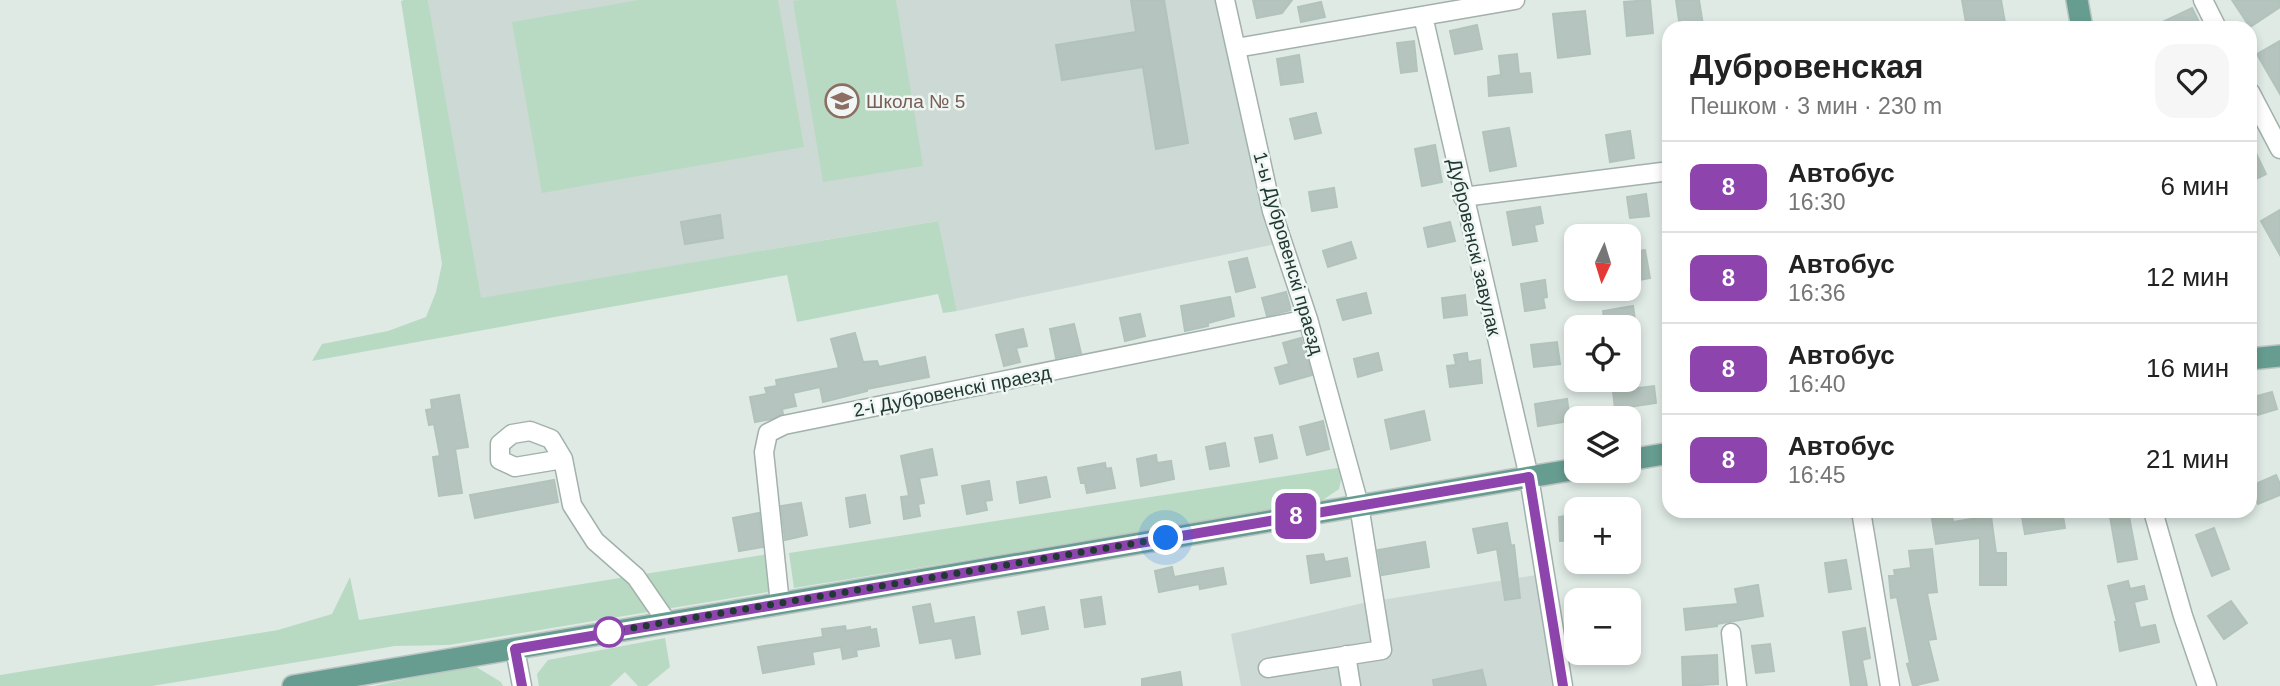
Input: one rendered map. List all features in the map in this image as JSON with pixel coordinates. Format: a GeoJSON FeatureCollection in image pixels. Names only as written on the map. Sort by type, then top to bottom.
{"type":"FeatureCollection","features":[{"type":"Feature","properties":{"kind":"main road"},"geometry":{"type":"LineString","coordinates":[[2077,0],[2081,21]]}},
{"type":"Feature","properties":{"kind":"main road"},"geometry":{"type":"LineString","coordinates":[[2257,358],[2280,356]]}},
{"type":"Feature","properties":{"kind":"main road"},"geometry":{"type":"LineString","coordinates":[[1641,458],[1662,454]]}},
{"type":"Feature","properties":{"kind":"main road"},"geometry":{"type":"LineString","coordinates":[[293,686],[1564,471]]}},
{"type":"Feature","properties":{"kind":"street","name":"1-ы Дубровенскі праезд"},"geometry":{"type":"LineString","coordinates":[[1225,0],[1272,211],[1308,319],[1359,505],[1381,650],[1346,655]]}},
{"type":"Feature","properties":{"kind":"street"},"geometry":{"type":"LineString","coordinates":[[1236,48],[1515,0]]}},
{"type":"Feature","properties":{"kind":"street"},"geometry":{"type":"LineString","coordinates":[[2203,0],[2214,21]]}},
{"type":"Feature","properties":{"kind":"street","name":"Дубровенскі завулак"},"geometry":{"type":"LineString","coordinates":[[1423,16],[1529,477],[1563,686]]}},
{"type":"Feature","properties":{"kind":"street"},"geometry":{"type":"LineString","coordinates":[[2257,105],[2280,149]]}},
{"type":"Feature","properties":{"kind":"street"},"geometry":{"type":"LineString","coordinates":[[1463,197],[1662,172]]}},
{"type":"Feature","properties":{"kind":"street","name":"2-і Дубровенскі праезд"},"geometry":{"type":"LineString","coordinates":[[780,604],[764,452],[768,433],[774,428],[1308,319]]}},
{"type":"Feature","properties":{"kind":"street"},"geometry":{"type":"LineString","coordinates":[[563,459],[572,505],[595,541],[636,577],[667,622]]}},
{"type":"Feature","properties":{"kind":"street"},"geometry":{"type":"LineString","coordinates":[[1862,518],[1890,686]]}},
{"type":"Feature","properties":{"kind":"street"},"geometry":{"type":"LineString","coordinates":[[2155,518],[2183,616],[2207,686]]}},
{"type":"Feature","properties":{"kind":"street"},"geometry":{"type":"LineString","coordinates":[[1731,633],[1737,686]]}},
{"type":"Feature","properties":{"kind":"street"},"geometry":{"type":"LineString","coordinates":[[515,649],[522,686]]}},
{"type":"Feature","properties":{"kind":"street"},"geometry":{"type":"LineString","coordinates":[[1268,668],[1346,655],[1351,686]]}},
{"type":"Feature","properties":{"kind":"shaded area","name":"Школа № 5"},"geometry":{"type":"Polygon","coordinates":[[[428,0],[1216,0],[1259,201],[1276,244],[957,311],[937,221],[480,299],[428,0]]]}},
{"type":"Feature","properties":{"kind":"shaded area"},"geometry":{"type":"Polygon","coordinates":[[[1536,575],[1552,686],[1241,686],[1231,634],[1363,603],[1536,575]]]}},
{"type":"Feature","properties":{"kind":"green space"},"geometry":{"type":"Polygon","coordinates":[[[428,0],[481,298],[938,221],[957,311],[943,313],[938,294],[797,322],[787,275],[312,361],[322,344],[388,331],[426,317],[436,292],[442,264],[401,1],[428,0]]]}},
{"type":"Feature","properties":{"kind":"green space"},"geometry":{"type":"Polygon","coordinates":[[[639,0],[778,0],[804,147],[542,193],[512,22],[639,0]]]}},
{"type":"Feature","properties":{"kind":"green space"},"geometry":{"type":"Polygon","coordinates":[[[896,0],[923,166],[823,182],[793,1],[896,0]]]}},
{"type":"Feature","properties":{"kind":"green space"},"geometry":{"type":"Polygon","coordinates":[[[1344,467],[1339,489],[1320,502],[794,588],[789,553],[1344,467]]]}},
{"type":"Feature","properties":{"kind":"green space"},"geometry":{"type":"Polygon","coordinates":[[[768,554],[768,592],[449,645],[395,646],[152,686],[0,686],[0,675],[278,630],[332,614],[350,577],[359,620],[768,554]]]}},
{"type":"Feature","properties":{"kind":"green space"},"geometry":{"type":"Polygon","coordinates":[[[665,638],[670,667],[647,686],[638,686],[625,672],[610,686],[539,686],[537,674],[548,660],[665,638]]]}},
{"type":"Feature","properties":{"kind":"green space"},"geometry":{"type":"Polygon","coordinates":[[[473,665],[501,682],[503,686],[374,686],[473,665]]]}},
{"type":"Feature","properties":{"kind":"building"},"geometry":{"type":"Polygon","coordinates":[[[1131,0],[1164,0],[1188,143],[1156,149],[1143,67],[1062,80],[1056,45],[1136,32],[1131,0]]]}},
{"type":"Feature","properties":{"kind":"building"},"geometry":{"type":"Polygon","coordinates":[[[1253,0],[1292,0],[1282,13],[1257,18],[1253,0]]]}},
{"type":"Feature","properties":{"kind":"building"},"geometry":{"type":"Polygon","coordinates":[[[1650,0],[1653,33],[1627,36],[1624,2],[1650,0]]]}},
{"type":"Feature","properties":{"kind":"building"},"geometry":{"type":"Polygon","coordinates":[[[1676,0],[1699,0],[1702,21],[1679,21],[1676,0]]]}},
{"type":"Feature","properties":{"kind":"building"},"geometry":{"type":"Polygon","coordinates":[[[1962,0],[2001,0],[2005,21],[1966,21],[1962,0]]]}},
{"type":"Feature","properties":{"kind":"building"},"geometry":{"type":"Polygon","coordinates":[[[2232,0],[2280,0],[2280,7],[2257,22],[2246,21],[2232,0]]]}},
{"type":"Feature","properties":{"kind":"building"},"geometry":{"type":"Polygon","coordinates":[[[1321,2],[1325,17],[1301,22],[1298,7],[1321,2]]]}},
{"type":"Feature","properties":{"kind":"building"},"geometry":{"type":"Polygon","coordinates":[[[2192,8],[2198,21],[2165,21],[2192,8]]]}},
{"type":"Feature","properties":{"kind":"building"},"geometry":{"type":"Polygon","coordinates":[[[1585,11],[1590,54],[1558,58],[1553,14],[1585,11]]]}},
{"type":"Feature","properties":{"kind":"building"},"geometry":{"type":"Polygon","coordinates":[[[1477,25],[1482,49],[1455,54],[1450,31],[1477,25]]]}},
{"type":"Feature","properties":{"kind":"building"},"geometry":{"type":"Polygon","coordinates":[[[1414,41],[1417,71],[1401,73],[1397,43],[1414,41]]]}},
{"type":"Feature","properties":{"kind":"building"},"geometry":{"type":"Polygon","coordinates":[[[2280,41],[2280,94],[2257,54],[2280,41]]]}},
{"type":"Feature","properties":{"kind":"building"},"geometry":{"type":"Polygon","coordinates":[[[1517,54],[1519,74],[1530,73],[1532,92],[1489,96],[1488,77],[1501,75],[1499,56],[1517,54]]]}},
{"type":"Feature","properties":{"kind":"building"},"geometry":{"type":"Polygon","coordinates":[[[1299,55],[1303,82],[1281,85],[1277,59],[1299,55]]]}},
{"type":"Feature","properties":{"kind":"building"},"geometry":{"type":"Polygon","coordinates":[[[1316,113],[1321,133],[1295,139],[1290,119],[1316,113]]]}},
{"type":"Feature","properties":{"kind":"building"},"geometry":{"type":"Polygon","coordinates":[[[1509,128],[1516,166],[1490,171],[1483,132],[1509,128]]]}},
{"type":"Feature","properties":{"kind":"building"},"geometry":{"type":"Polygon","coordinates":[[[1630,131],[1634,158],[1610,162],[1606,135],[1630,131]]]}},
{"type":"Feature","properties":{"kind":"building"},"geometry":{"type":"Polygon","coordinates":[[[1435,145],[1442,182],[1422,186],[1415,149],[1435,145]]]}},
{"type":"Feature","properties":{"kind":"building"},"geometry":{"type":"Polygon","coordinates":[[[2257,155],[2266,174],[2257,178],[2257,155]]]}},
{"type":"Feature","properties":{"kind":"building"},"geometry":{"type":"Polygon","coordinates":[[[1334,188],[1337,207],[1312,211],[1309,192],[1334,188]]]}},
{"type":"Feature","properties":{"kind":"building"},"geometry":{"type":"Polygon","coordinates":[[[1646,194],[1649,216],[1630,218],[1627,197],[1646,194]]]}},
{"type":"Feature","properties":{"kind":"building"},"geometry":{"type":"Polygon","coordinates":[[[1540,207],[1543,223],[1534,225],[1537,241],[1513,245],[1507,212],[1540,207]]]}},
{"type":"Feature","properties":{"kind":"building"},"geometry":{"type":"Polygon","coordinates":[[[2280,210],[2280,255],[2261,221],[2280,210]]]}},
{"type":"Feature","properties":{"kind":"building"},"geometry":{"type":"Polygon","coordinates":[[[720,215],[723,238],[685,244],[681,222],[720,215]]]}},
{"type":"Feature","properties":{"kind":"building"},"geometry":{"type":"Polygon","coordinates":[[[1450,222],[1455,241],[1428,247],[1424,228],[1450,222]]]}},
{"type":"Feature","properties":{"kind":"building"},"geometry":{"type":"Polygon","coordinates":[[[1351,242],[1356,258],[1328,267],[1323,251],[1351,242]]]}},
{"type":"Feature","properties":{"kind":"building"},"geometry":{"type":"Polygon","coordinates":[[[1642,250],[1645,250],[1650,278],[1642,280],[1642,250]]]}},
{"type":"Feature","properties":{"kind":"building"},"geometry":{"type":"Polygon","coordinates":[[[1247,258],[1255,287],[1236,292],[1229,262],[1247,258]]]}},
{"type":"Feature","properties":{"kind":"building"},"geometry":{"type":"Polygon","coordinates":[[[1545,280],[1545,308],[1525,311],[1521,284],[1545,280]]]}},
{"type":"Feature","properties":{"kind":"building"},"geometry":{"type":"Polygon","coordinates":[[[1286,292],[1291,310],[1267,316],[1262,298],[1286,292]]]}},
{"type":"Feature","properties":{"kind":"building"},"geometry":{"type":"Polygon","coordinates":[[[1366,293],[1371,313],[1343,320],[1337,300],[1366,293]]]}},
{"type":"Feature","properties":{"kind":"building"},"geometry":{"type":"Polygon","coordinates":[[[1465,295],[1467,315],[1444,318],[1442,298],[1465,295]]]}},
{"type":"Feature","properties":{"kind":"building"},"geometry":{"type":"Polygon","coordinates":[[[1230,297],[1234,316],[1185,331],[1181,306],[1230,297]]]}},
{"type":"Feature","properties":{"kind":"building"},"geometry":{"type":"Polygon","coordinates":[[[1633,306],[1634,315],[1604,315],[1603,311],[1633,306]]]}},
{"type":"Feature","properties":{"kind":"building"},"geometry":{"type":"Polygon","coordinates":[[[1140,314],[1145,336],[1125,341],[1120,318],[1140,314]]]}},
{"type":"Feature","properties":{"kind":"building"},"geometry":{"type":"Polygon","coordinates":[[[1074,324],[1081,353],[1056,358],[1050,329],[1074,324]]]}},
{"type":"Feature","properties":{"kind":"building"},"geometry":{"type":"Polygon","coordinates":[[[1023,329],[1027,346],[1016,348],[1020,362],[1004,366],[996,335],[1023,329]]]}},
{"type":"Feature","properties":{"kind":"building"},"geometry":{"type":"Polygon","coordinates":[[[855,333],[863,362],[877,361],[879,367],[925,357],[929,377],[867,389],[823,402],[820,387],[793,393],[796,406],[782,409],[783,414],[771,419],[755,422],[750,397],[767,394],[765,388],[777,386],[776,380],[839,368],[831,339],[855,333]]]}},
{"type":"Feature","properties":{"kind":"building"},"geometry":{"type":"Polygon","coordinates":[[[1301,338],[1312,375],[1280,384],[1275,368],[1289,364],[1283,343],[1301,338]]]}},
{"type":"Feature","properties":{"kind":"building"},"geometry":{"type":"Polygon","coordinates":[[[1557,342],[1560,364],[1534,367],[1531,345],[1557,342]]]}},
{"type":"Feature","properties":{"kind":"building"},"geometry":{"type":"Polygon","coordinates":[[[1378,353],[1382,370],[1358,377],[1354,359],[1378,353]]]}},
{"type":"Feature","properties":{"kind":"building"},"geometry":{"type":"Polygon","coordinates":[[[1467,353],[1468,362],[1480,360],[1482,383],[1450,387],[1447,366],[1456,365],[1454,355],[1467,353]]]}},
{"type":"Feature","properties":{"kind":"building"},"geometry":{"type":"Polygon","coordinates":[[[1654,386],[1656,403],[1615,406],[1613,392],[1641,392],[1641,388],[1654,386]]]}},
{"type":"Feature","properties":{"kind":"building"},"geometry":{"type":"Polygon","coordinates":[[[2272,392],[2277,409],[2257,415],[2257,396],[2272,392]]]}},
{"type":"Feature","properties":{"kind":"building"},"geometry":{"type":"Polygon","coordinates":[[[459,395],[468,447],[455,449],[462,493],[439,496],[433,457],[440,456],[434,424],[429,425],[426,410],[432,409],[431,400],[459,395]]]}},
{"type":"Feature","properties":{"kind":"building"},"geometry":{"type":"Polygon","coordinates":[[[1567,399],[1564,422],[1538,426],[1535,404],[1567,399]]]}},
{"type":"Feature","properties":{"kind":"building"},"geometry":{"type":"Polygon","coordinates":[[[1424,411],[1430,440],[1391,449],[1385,420],[1424,411]]]}},
{"type":"Feature","properties":{"kind":"building"},"geometry":{"type":"Polygon","coordinates":[[[1323,421],[1329,449],[1307,455],[1300,427],[1323,421]]]}},
{"type":"Feature","properties":{"kind":"building"},"geometry":{"type":"Polygon","coordinates":[[[1272,435],[1277,458],[1260,462],[1255,438],[1272,435]]]}},
{"type":"Feature","properties":{"kind":"building"},"geometry":{"type":"Polygon","coordinates":[[[1225,443],[1229,466],[1210,469],[1206,447],[1225,443]]]}},
{"type":"Feature","properties":{"kind":"building"},"geometry":{"type":"Polygon","coordinates":[[[932,449],[937,475],[919,478],[924,503],[918,504],[920,516],[904,519],[901,497],[909,496],[901,456],[932,449]]]}},
{"type":"Feature","properties":{"kind":"building"},"geometry":{"type":"Polygon","coordinates":[[[1156,455],[1157,463],[1171,461],[1174,479],[1141,486],[1137,459],[1156,455]]]}},
{"type":"Feature","properties":{"kind":"building"},"geometry":{"type":"Polygon","coordinates":[[[1105,463],[1106,469],[1111,468],[1115,488],[1087,493],[1085,483],[1081,483],[1078,468],[1105,463]]]}},
{"type":"Feature","properties":{"kind":"building"},"geometry":{"type":"Polygon","coordinates":[[[2276,475],[2280,484],[2280,495],[2258,504],[2257,483],[2276,475]]]}},
{"type":"Feature","properties":{"kind":"building"},"geometry":{"type":"Polygon","coordinates":[[[1046,477],[1050,497],[1020,503],[1017,482],[1046,477]]]}},
{"type":"Feature","properties":{"kind":"building"},"geometry":{"type":"Polygon","coordinates":[[[554,480],[558,502],[475,518],[470,495],[554,480]]]}},
{"type":"Feature","properties":{"kind":"building"},"geometry":{"type":"Polygon","coordinates":[[[989,481],[992,500],[985,501],[987,510],[967,514],[962,486],[989,481]]]}},
{"type":"Feature","properties":{"kind":"building"},"geometry":{"type":"Polygon","coordinates":[[[865,495],[870,523],[850,527],[846,498],[865,495]]]}},
{"type":"Feature","properties":{"kind":"building"},"geometry":{"type":"Polygon","coordinates":[[[801,503],[807,535],[785,540],[781,506],[801,503]]]}},
{"type":"Feature","properties":{"kind":"building"},"geometry":{"type":"Polygon","coordinates":[[[759,513],[763,547],[739,551],[733,518],[759,513]]]}},
{"type":"Feature","properties":{"kind":"building"},"geometry":{"type":"Polygon","coordinates":[[[1564,516],[1564,541],[1560,541],[1559,517],[1564,516]]]}},
{"type":"Feature","properties":{"kind":"building"},"geometry":{"type":"Polygon","coordinates":[[[1952,518],[1953,522],[1991,518],[1996,553],[2006,553],[2006,585],[1980,585],[1980,538],[1936,544],[1932,519],[1952,518]]]}},
{"type":"Feature","properties":{"kind":"building"},"geometry":{"type":"Polygon","coordinates":[[[2022,518],[2063,518],[2065,528],[2025,534],[2022,518]]]}},
{"type":"Feature","properties":{"kind":"building"},"geometry":{"type":"Polygon","coordinates":[[[2110,518],[2129,518],[2137,559],[2118,562],[2110,518]]]}},
{"type":"Feature","properties":{"kind":"building"},"geometry":{"type":"Polygon","coordinates":[[[1507,523],[1511,546],[1514,545],[1520,598],[1505,600],[1497,549],[1478,553],[1473,529],[1507,523]]]}},
{"type":"Feature","properties":{"kind":"building"},"geometry":{"type":"Polygon","coordinates":[[[2214,528],[2229,569],[2212,576],[2196,535],[2214,528]]]}},
{"type":"Feature","properties":{"kind":"building"},"geometry":{"type":"Polygon","coordinates":[[[1425,542],[1429,567],[1382,575],[1378,550],[1425,542]]]}},
{"type":"Feature","properties":{"kind":"building"},"geometry":{"type":"Polygon","coordinates":[[[1932,549],[1937,592],[1927,593],[1936,639],[1928,640],[1938,680],[1913,686],[1897,597],[1891,598],[1889,576],[1895,576],[1894,570],[1911,568],[1909,551],[1932,549]]]}},
{"type":"Feature","properties":{"kind":"building"},"geometry":{"type":"Polygon","coordinates":[[[1323,554],[1325,562],[1347,558],[1350,576],[1311,583],[1307,556],[1323,554]]]}},
{"type":"Feature","properties":{"kind":"building"},"geometry":{"type":"Polygon","coordinates":[[[1846,560],[1851,589],[1829,592],[1825,563],[1846,560]]]}},
{"type":"Feature","properties":{"kind":"building"},"geometry":{"type":"Polygon","coordinates":[[[1172,567],[1174,577],[1223,568],[1226,584],[1200,589],[1199,584],[1159,592],[1155,571],[1172,567]]]}},
{"type":"Feature","properties":{"kind":"building"},"geometry":{"type":"Polygon","coordinates":[[[2128,581],[2130,589],[2144,586],[2147,599],[2134,602],[2140,628],[2155,625],[2159,642],[2120,651],[2117,622],[2108,586],[2128,581]]]}},
{"type":"Feature","properties":{"kind":"building"},"geometry":{"type":"Polygon","coordinates":[[[1758,585],[1763,616],[1686,630],[1684,609],[1738,604],[1735,589],[1758,585]]]}},
{"type":"Feature","properties":{"kind":"building"},"geometry":{"type":"Polygon","coordinates":[[[1101,597],[1105,624],[1085,627],[1081,600],[1101,597]]]}},
{"type":"Feature","properties":{"kind":"building"},"geometry":{"type":"Polygon","coordinates":[[[2231,601],[2247,623],[2224,639],[2208,616],[2231,601]]]}},
{"type":"Feature","properties":{"kind":"building"},"geometry":{"type":"Polygon","coordinates":[[[930,604],[934,624],[974,617],[980,654],[956,658],[952,638],[920,643],[913,607],[930,604]]]}},
{"type":"Feature","properties":{"kind":"building"},"geometry":{"type":"Polygon","coordinates":[[[1044,607],[1048,629],[1022,634],[1018,612],[1044,607]]]}},
{"type":"Feature","properties":{"kind":"building"},"geometry":{"type":"Polygon","coordinates":[[[845,626],[846,631],[870,627],[870,630],[876,629],[879,646],[856,650],[857,656],[843,659],[841,647],[812,652],[814,664],[763,673],[758,647],[823,637],[822,629],[845,626]]]}},
{"type":"Feature","properties":{"kind":"building"},"geometry":{"type":"Polygon","coordinates":[[[1865,628],[1870,658],[1862,660],[1867,686],[1851,686],[1843,632],[1865,628]]]}},
{"type":"Feature","properties":{"kind":"building"},"geometry":{"type":"Polygon","coordinates":[[[1770,644],[1774,671],[1756,673],[1752,646],[1770,644]]]}},
{"type":"Feature","properties":{"kind":"building"},"geometry":{"type":"Polygon","coordinates":[[[1717,655],[1718,684],[1683,686],[1682,657],[1717,655]]]}},
{"type":"Feature","properties":{"kind":"building"},"geometry":{"type":"Polygon","coordinates":[[[1482,670],[1486,686],[1434,686],[1433,680],[1482,670]]]}},
{"type":"Feature","properties":{"kind":"building"},"geometry":{"type":"Polygon","coordinates":[[[1180,672],[1182,686],[1142,686],[1142,679],[1180,672]]]}},
{"type":"Feature","properties":{"kind":"bus line","name":"8"},"geometry":{"type":"LineString","coordinates":[[522,686],[515,649],[1529,477],[1563,686]]}},
{"type":"Feature","properties":{"kind":"place","name":"Школа № 5"},"geometry":{"type":"Point","coordinates":[842,101]}},
{"type":"Feature","properties":{"kind":"route"},"geometry":{"type":"LineString","coordinates":[[609,632],[1166,538]]}}]}
